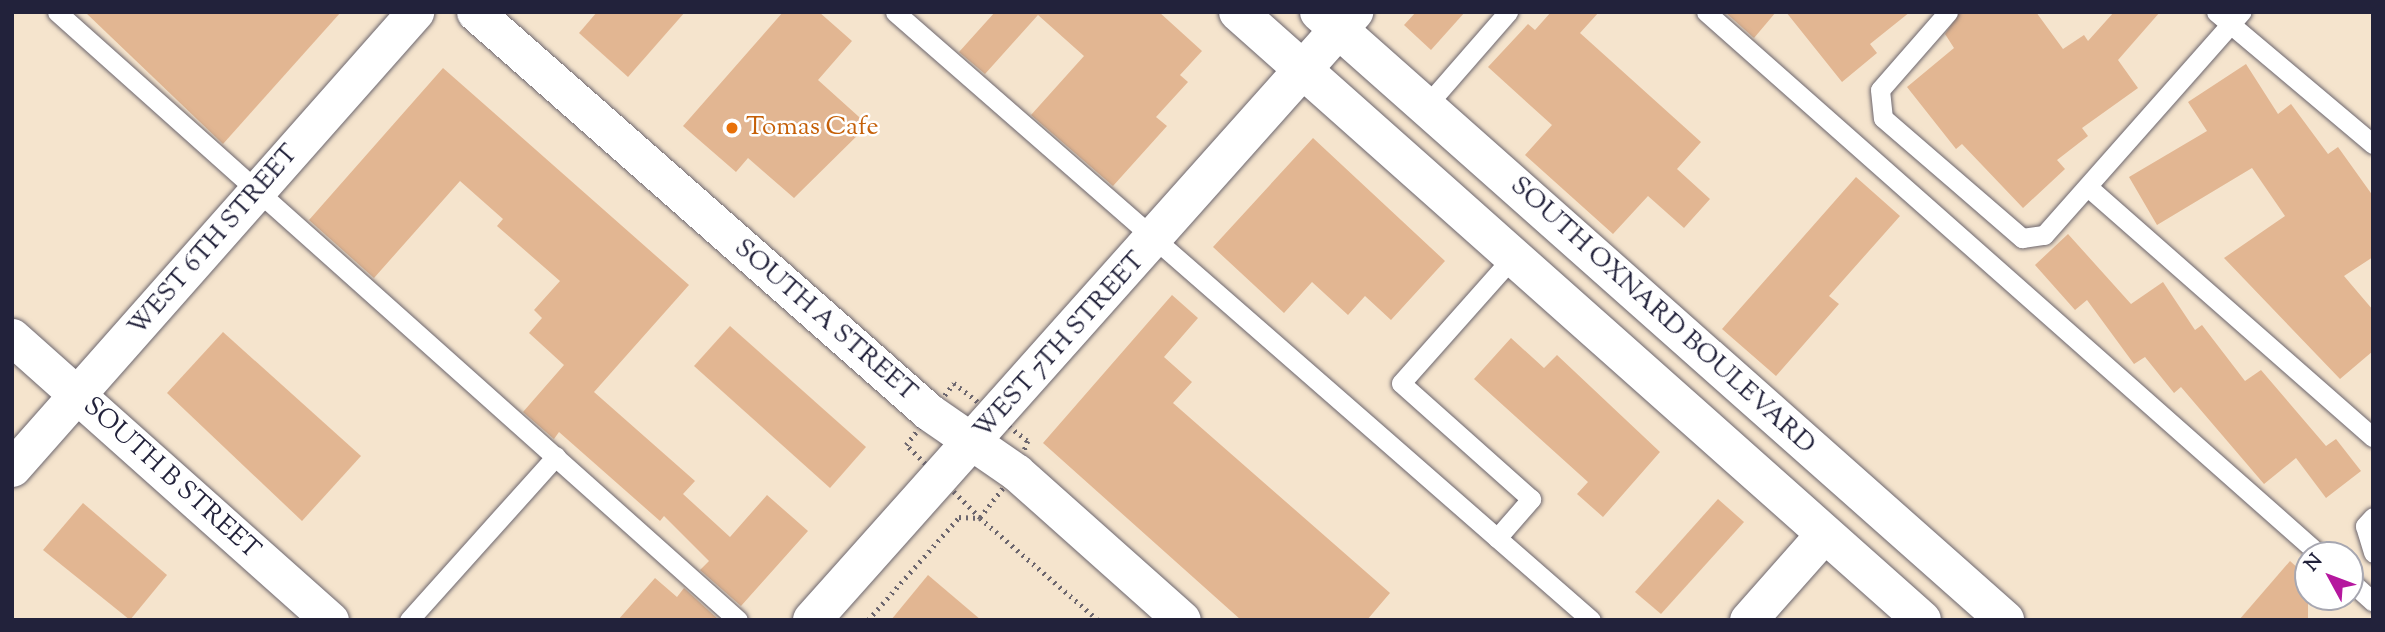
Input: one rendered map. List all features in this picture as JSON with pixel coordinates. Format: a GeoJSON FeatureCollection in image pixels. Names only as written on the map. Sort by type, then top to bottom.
{"type":"FeatureCollection","features":[{"type":"Feature","properties":{"kind":"main road","name":"SOUTH OXNARD BOULEVARD"},"geometry":{"type":"LineString","coordinates":[[1238,12],[1922,620]]}},
{"type":"Feature","properties":{"kind":"main road","name":"WEST 7TH STREET"},"geometry":{"type":"LineString","coordinates":[[812,620],[1156,240],[1304,70],[1338,18]]}},
{"type":"Feature","properties":{"kind":"main road","name":"SOUTH OXNARD BOULEVARD"},"geometry":{"type":"LineString","coordinates":[[1338,18],[1426,107],[2005,620]]}},
{"type":"Feature","properties":{"kind":"street","name":"WEST 6TH STREET"},"geometry":{"type":"LineString","coordinates":[[12,468],[415,12]]}},
{"type":"Feature","properties":{"kind":"street","name":"SOUTH A STREET"},"geometry":{"type":"LineString","coordinates":[[475,12],[929,412],[974,442],[1182,620]]}},
{"type":"Feature","properties":{"kind":"street","name":"SOUTH B STREET"},"geometry":{"type":"LineString","coordinates":[[12,337],[330,620]]}},
{"type":"Feature","properties":{"kind":"street"},"geometry":{"type":"LineString","coordinates":[[1748,620],[1824,534]]}},
{"type":"Feature","properties":{"kind":"lane"},"geometry":{"type":"LineString","coordinates":[[57,12],[738,620]]}},
{"type":"Feature","properties":{"kind":"lane"},"geometry":{"type":"LineString","coordinates":[[895,12],[1591,620]]}},
{"type":"Feature","properties":{"kind":"lane"},"geometry":{"type":"LineString","coordinates":[[1426,107],[1508,12]]}},
{"type":"Feature","properties":{"kind":"lane"},"geometry":{"type":"LineString","coordinates":[[1706,12],[2304,541]]}},
{"type":"Feature","properties":{"kind":"lane"},"geometry":{"type":"LineString","coordinates":[[1948,12],[1880,90],[1883,118],[2022,238],[2044,235],[2088,187],[2230,15],[2373,144]]}},
{"type":"Feature","properties":{"kind":"lane"},"geometry":{"type":"LineString","coordinates":[[2088,187],[2373,437]]}},
{"type":"Feature","properties":{"kind":"lane"},"geometry":{"type":"LineString","coordinates":[[1497,538],[1531,499],[1401,383],[1513,257]]}},
{"type":"Feature","properties":{"kind":"lane"},"geometry":{"type":"LineString","coordinates":[[409,620],[556,456]]}},
{"type":"Feature","properties":{"kind":"lane"},"geometry":{"type":"LineString","coordinates":[[2373,517],[2365,526],[2373,553]]}},
{"type":"Feature","properties":{"kind":"path"},"geometry":{"type":"LineString","coordinates":[[868,620],[959,516],[980,518],[1098,620]]}},
{"type":"Feature","properties":{"kind":"building"},"geometry":{"type":"Polygon","coordinates":[[[85,12],[341,12],[223,144],[85,12]]]}},
{"type":"Feature","properties":{"kind":"building"},"geometry":{"type":"Polygon","coordinates":[[[597,12],[685,12],[628,77],[579,33],[597,12]]]}},
{"type":"Feature","properties":{"kind":"building"},"geometry":{"type":"Polygon","coordinates":[[[783,12],[819,12],[852,41],[818,80],[868,125],[794,198],[748,158],[736,172],[683,126],[783,12]]]}},
{"type":"Feature","properties":{"kind":"building"},"geometry":{"type":"Polygon","coordinates":[[[995,12],[1159,12],[1202,51],[1180,75],[1188,82],[1156,117],[1167,126],[1113,186],[1031,115],[1084,56],[1038,15],[985,74],[959,52],[995,12]]]}},
{"type":"Feature","properties":{"kind":"building"},"geometry":{"type":"Polygon","coordinates":[[[1416,12],[1465,12],[1431,50],[1404,25],[1416,12]]]}},
{"type":"Feature","properties":{"kind":"building"},"geometry":{"type":"Polygon","coordinates":[[[1551,12],[1599,12],[1580,33],[1701,142],[1677,169],[1710,199],[1684,228],[1648,196],[1613,234],[1525,155],[1552,125],[1488,67],[1528,24],[1535,30],[1551,12]]]}},
{"type":"Feature","properties":{"kind":"building"},"geometry":{"type":"Polygon","coordinates":[[[1725,12],[1776,12],[1754,38],[1725,12]]]}},
{"type":"Feature","properties":{"kind":"building"},"geometry":{"type":"Polygon","coordinates":[[[1786,12],[1910,12],[1870,44],[1877,53],[1842,82],[1786,12]]]}},
{"type":"Feature","properties":{"kind":"building"},"geometry":{"type":"Polygon","coordinates":[[[1960,12],[2036,12],[2063,49],[2084,35],[2088,41],[2114,12],[2160,12],[2118,60],[2138,88],[2082,128],[2088,136],[2057,160],[2065,169],[2023,208],[1962,144],[1956,149],[1907,87],[1954,48],[1945,34],[1960,12]]]}},
{"type":"Feature","properties":{"kind":"building"},"geometry":{"type":"Polygon","coordinates":[[[2246,64],[2278,114],[2291,104],[2328,154],[2338,147],[2373,196],[2373,257],[2344,276],[2373,310],[2373,351],[2340,379],[2224,258],[2285,216],[2252,168],[2157,225],[2129,177],[2207,131],[2188,102],[2246,64]]]}},
{"type":"Feature","properties":{"kind":"building"},"geometry":{"type":"Polygon","coordinates":[[[443,68],[689,285],[594,392],[695,481],[683,494],[730,537],[767,495],[808,531],[741,606],[700,570],[709,561],[664,516],[660,521],[559,432],[554,439],[523,412],[564,365],[529,333],[542,318],[534,310],[560,281],[497,226],[503,219],[460,181],[374,278],[309,220],[443,68]]]}},
{"type":"Feature","properties":{"kind":"building"},"geometry":{"type":"Polygon","coordinates":[[[1313,138],[1445,261],[1391,320],[1365,296],[1348,315],[1312,282],[1284,313],[1213,247],[1313,138]]]}},
{"type":"Feature","properties":{"kind":"building"},"geometry":{"type":"Polygon","coordinates":[[[1856,177],[1900,216],[1829,296],[1839,304],[1776,376],[1722,329],[1856,177]]]}},
{"type":"Feature","properties":{"kind":"building"},"geometry":{"type":"Polygon","coordinates":[[[2068,234],[2131,304],[2163,282],[2195,330],[2202,325],[2245,381],[2261,370],[2326,446],[2336,439],[2361,471],[2326,498],[2296,458],[2264,484],[2181,387],[2174,393],[2145,357],[2134,364],[2087,300],[2075,310],[2035,265],[2068,234]]]}},
{"type":"Feature","properties":{"kind":"building"},"geometry":{"type":"Polygon","coordinates":[[[1172,295],[1198,318],[1164,357],[1192,382],[1173,403],[1390,593],[1367,620],[1241,620],[1043,443],[1172,295]]]}},
{"type":"Feature","properties":{"kind":"building"},"geometry":{"type":"Polygon","coordinates":[[[730,326],[866,447],[830,488],[694,366],[730,326]]]}},
{"type":"Feature","properties":{"kind":"building"},"geometry":{"type":"Polygon","coordinates":[[[223,332],[361,456],[302,521],[167,393],[223,332]]]}},
{"type":"Feature","properties":{"kind":"building"},"geometry":{"type":"Polygon","coordinates":[[[1511,338],[1544,368],[1557,355],[1660,452],[1603,517],[1577,494],[1588,482],[1474,379],[1511,338]]]}},
{"type":"Feature","properties":{"kind":"building"},"geometry":{"type":"Polygon","coordinates":[[[1718,499],[1744,522],[1661,614],[1635,592],[1718,499]]]}},
{"type":"Feature","properties":{"kind":"building"},"geometry":{"type":"Polygon","coordinates":[[[83,503],[167,575],[130,620],[43,550],[83,503]]]}},
{"type":"Feature","properties":{"kind":"building"},"geometry":{"type":"Polygon","coordinates":[[[2290,561],[2294,565],[2294,611],[2308,611],[2308,620],[2239,620],[2290,561]]]}},
{"type":"Feature","properties":{"kind":"building"},"geometry":{"type":"Polygon","coordinates":[[[928,575],[981,620],[891,620],[928,575]]]}},
{"type":"Feature","properties":{"kind":"building"},"geometry":{"type":"Polygon","coordinates":[[[655,578],[677,597],[684,588],[719,620],[618,620],[655,578]]]}},
{"type":"Feature","properties":{"kind":"place","name":"Tomas Cafe"},"geometry":{"type":"Point","coordinates":[732,128]}}]}
